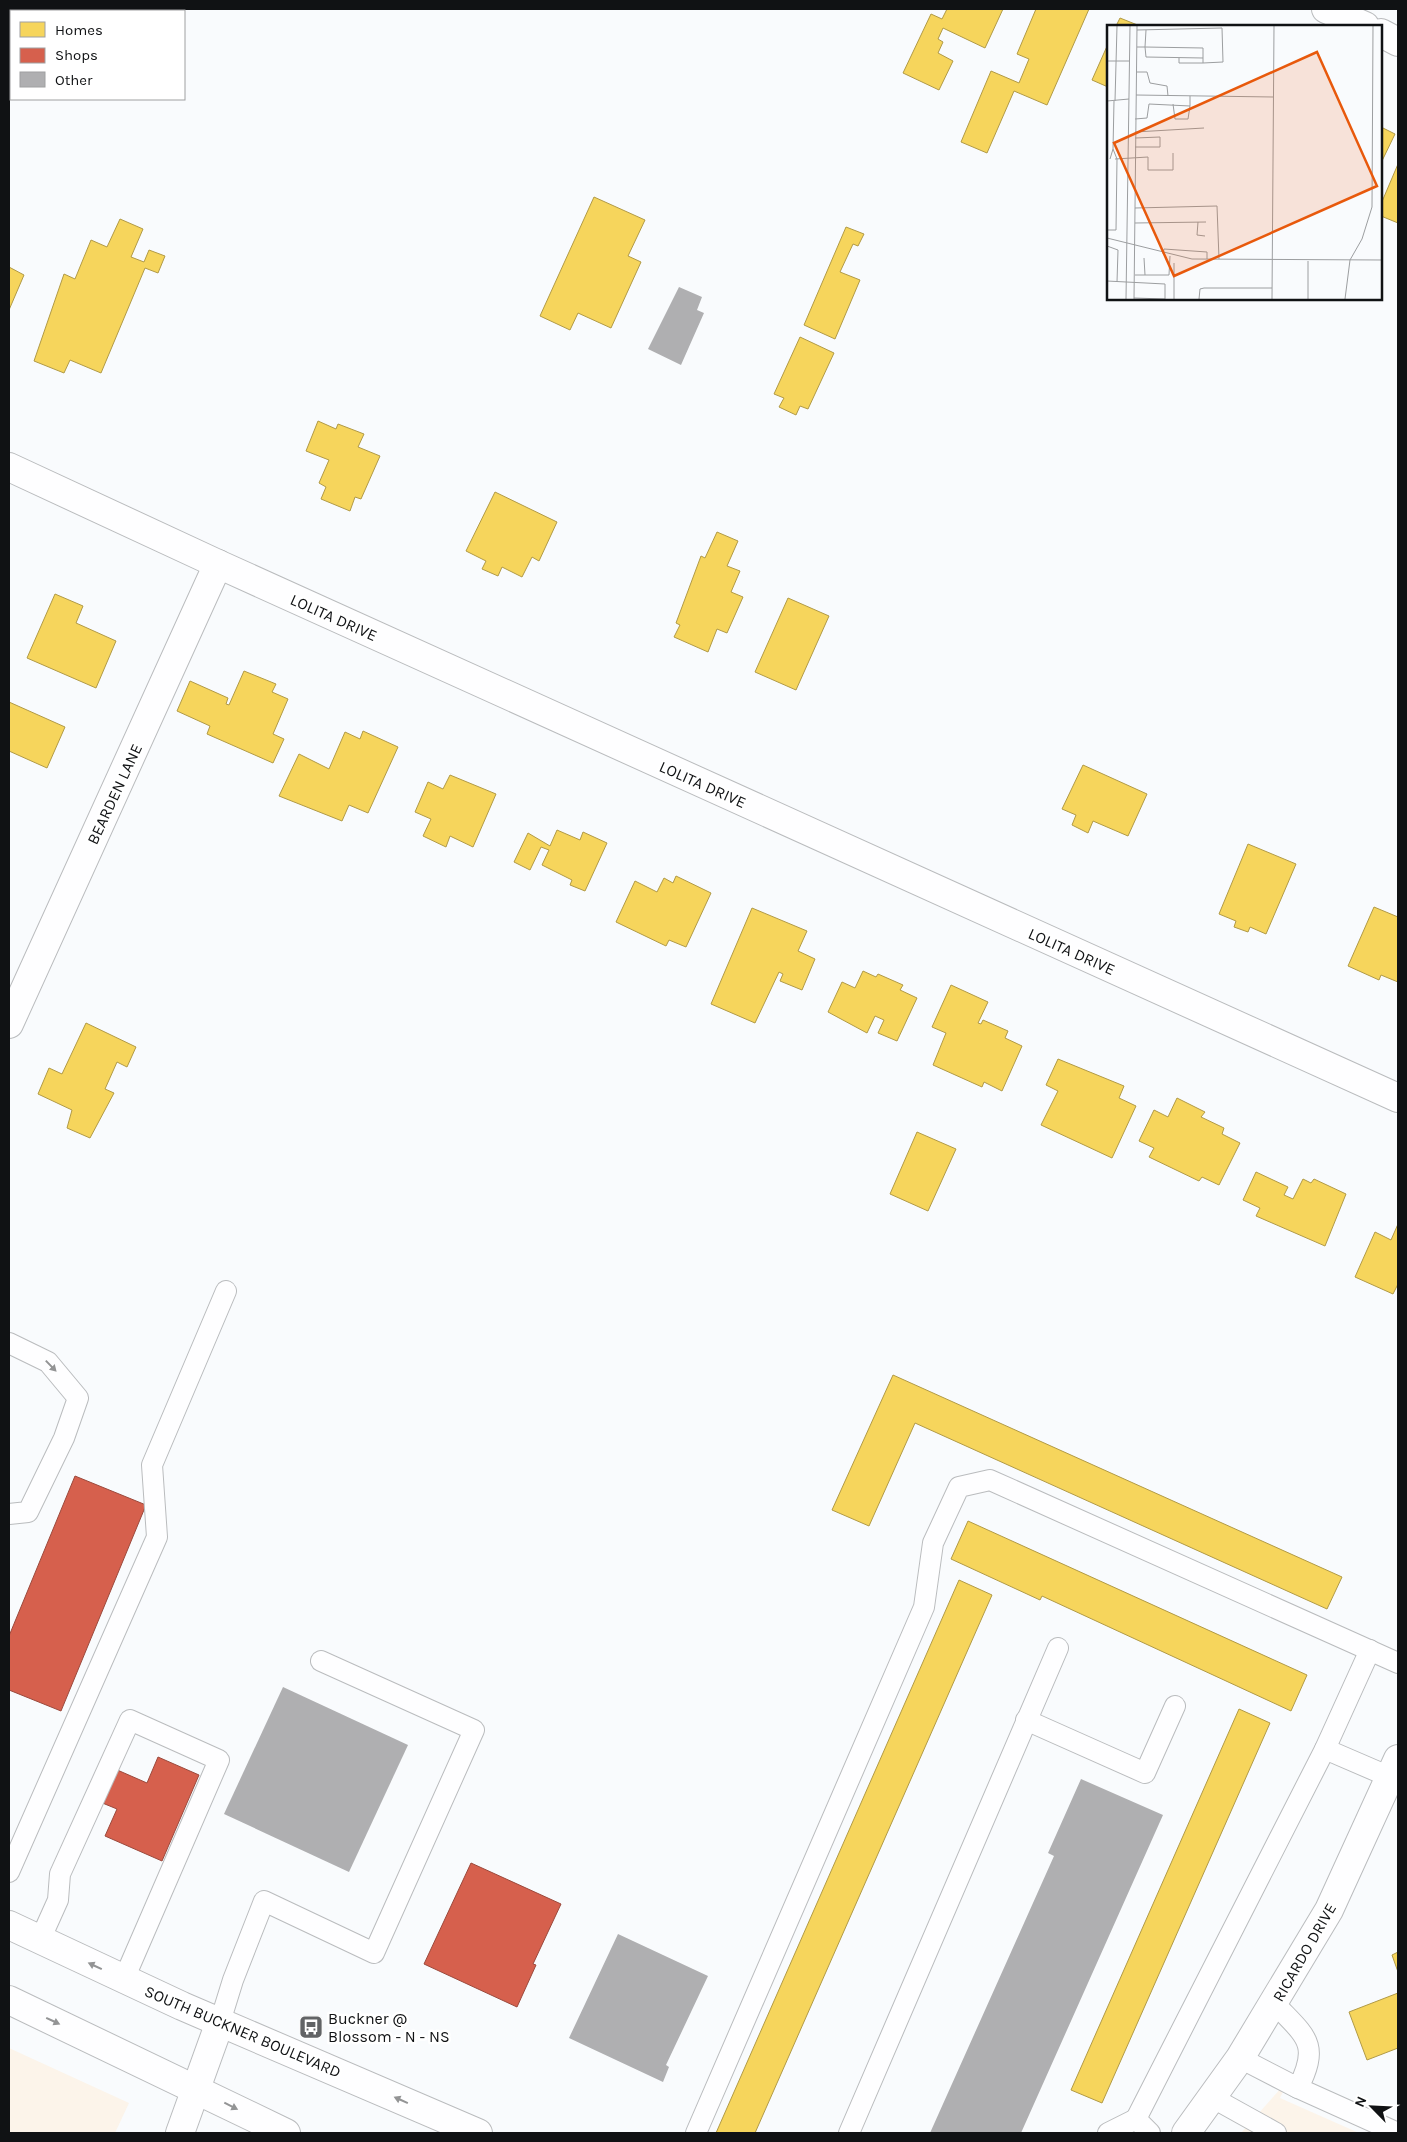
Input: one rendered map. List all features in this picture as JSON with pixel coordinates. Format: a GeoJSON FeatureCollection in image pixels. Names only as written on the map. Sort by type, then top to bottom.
{"type":"FeatureCollection","features":[{"type":"Feature","properties":{"kind":"street"},"geometry":{"type":"LineString","coordinates":[[1326,9],[1363,25]]}},
{"type":"Feature","properties":{"kind":"street"},"geometry":{"type":"LineString","coordinates":[[1382,34],[1398,42]]}},
{"type":"Feature","properties":{"kind":"street","name":"LOLITA DRIVE"},"geometry":{"type":"LineString","coordinates":[[9,467],[218,564],[1398,1098]]}},
{"type":"Feature","properties":{"kind":"street","name":"BEARDEN LANE"},"geometry":{"type":"LineString","coordinates":[[9,1024],[218,564]]}},
{"type":"Feature","properties":{"kind":"street","name":"RICARDO DRIVE"},"geometry":{"type":"LineString","coordinates":[[1186,2133],[1213,2098],[1275,2004],[1329,1910],[1394,1768]]}},
{"type":"Feature","properties":{"kind":"street","name":"SOUTH BUCKNER BOULEVARD"},"geometry":{"type":"LineString","coordinates":[[9,1925],[220,2022],[478,2133]]}},
{"type":"Feature","properties":{"kind":"street"},"geometry":{"type":"LineString","coordinates":[[9,2000],[196,2088],[286,2133]]}},
{"type":"Feature","properties":{"kind":"street"},"geometry":{"type":"LineString","coordinates":[[180,2133],[220,2022]]}},
{"type":"Feature","properties":{"kind":"lane"},"geometry":{"type":"LineString","coordinates":[[9,1872],[157,1537],[152,1465],[226,1291]]}},
{"type":"Feature","properties":{"kind":"lane"},"geometry":{"type":"LineString","coordinates":[[9,1343],[48,1362],[78,1398],[64,1438],[28,1512],[9,1514]]}},
{"type":"Feature","properties":{"kind":"lane"},"geometry":{"type":"LineString","coordinates":[[696,2133],[924,1607],[933,1543],[959,1487],[990,1480],[1398,1663]]}},
{"type":"Feature","properties":{"kind":"lane"},"geometry":{"type":"LineString","coordinates":[[849,2133],[1058,1648]]}},
{"type":"Feature","properties":{"kind":"lane"},"geometry":{"type":"LineString","coordinates":[[1108,2133],[1136,2120],[1325,1749],[1370,1650]]}},
{"type":"Feature","properties":{"kind":"lane"},"geometry":{"type":"LineString","coordinates":[[220,2022],[233,1980],[264,1901],[374,1953],[474,1730],[321,1661]]}},
{"type":"Feature","properties":{"kind":"lane"},"geometry":{"type":"LineString","coordinates":[[1026,1720],[1145,1773],[1175,1706]]}},
{"type":"Feature","properties":{"kind":"lane"},"geometry":{"type":"LineString","coordinates":[[40,1940],[58,1900],[60,1874],[130,1720],[219,1760],[124,1979]]}},
{"type":"Feature","properties":{"kind":"lane"},"geometry":{"type":"LineString","coordinates":[[1325,1749],[1394,1768]]}},
{"type":"Feature","properties":{"kind":"lane"},"geometry":{"type":"LineString","coordinates":[[1275,2004],[1305,2036],[1310,2050],[1308,2068],[1298,2088]]}},
{"type":"Feature","properties":{"kind":"lane"},"geometry":{"type":"LineString","coordinates":[[1240,2058],[1298,2088],[1398,2133]]}},
{"type":"Feature","properties":{"kind":"lane"},"geometry":{"type":"LineString","coordinates":[[1213,2098],[1276,2133]]}},
{"type":"Feature","properties":{"kind":"lane"},"geometry":{"type":"LineString","coordinates":[[1136,2120],[1150,2133]]}},
{"type":"Feature","properties":{"kind":"shaded area"},"geometry":{"type":"Polygon","coordinates":[[[9,2048],[129,2103],[115,2133],[9,2133],[9,2048]]]}},
{"type":"Feature","properties":{"kind":"shaded area"},"geometry":{"type":"Polygon","coordinates":[[[1289,2079],[1280,2098],[1359,2133],[1241,2133],[1289,2079]]]}},
{"type":"Feature","properties":{"kind":"building: Homes"},"geometry":{"type":"Polygon","coordinates":[[[947,9],[1003,9],[985,48],[943,28],[938,39],[943,42],[938,53],[953,61],[939,90],[903,73],[931,14],[942,19],[947,9]]]}},
{"type":"Feature","properties":{"kind":"building: Homes"},"geometry":{"type":"Polygon","coordinates":[[[1036,9],[1089,9],[1047,105],[1014,91],[987,153],[961,142],[991,71],[1019,83],[1029,59],[1017,54],[1036,9]]]}},
{"type":"Feature","properties":{"kind":"building: Homes"},"geometry":{"type":"Polygon","coordinates":[[[1120,18],[1138,25],[1116,25],[1120,18]]]}},
{"type":"Feature","properties":{"kind":"building: Homes"},"geometry":{"type":"Polygon","coordinates":[[[1107,46],[1107,87],[1092,80],[1107,46]]]}},
{"type":"Feature","properties":{"kind":"building: Homes"},"geometry":{"type":"Polygon","coordinates":[[[1382,128],[1395,134],[1382,161],[1382,128]]]}},
{"type":"Feature","properties":{"kind":"building: Homes"},"geometry":{"type":"Polygon","coordinates":[[[1398,164],[1398,223],[1382,216],[1382,202],[1398,164]]]}},
{"type":"Feature","properties":{"kind":"building: Homes"},"geometry":{"type":"Polygon","coordinates":[[[594,197],[645,220],[628,256],[641,262],[611,328],[578,313],[570,330],[540,316],[594,197]]]}},
{"type":"Feature","properties":{"kind":"building: Homes"},"geometry":{"type":"Polygon","coordinates":[[[120,219],[143,229],[131,257],[144,262],[149,250],[165,256],[158,273],[145,268],[101,373],[70,360],[64,373],[34,361],[64,274],[75,279],[91,240],[107,247],[120,219]]]}},
{"type":"Feature","properties":{"kind":"building: Homes"},"geometry":{"type":"Polygon","coordinates":[[[846,227],[864,234],[858,246],[853,244],[840,272],[860,280],[835,339],[804,325],[846,227]]]}},
{"type":"Feature","properties":{"kind":"building: Homes"},"geometry":{"type":"Polygon","coordinates":[[[9,267],[24,275],[9,310],[9,267]]]}},
{"type":"Feature","properties":{"kind":"building: Homes"},"geometry":{"type":"Polygon","coordinates":[[[800,337],[834,353],[808,409],[800,406],[796,415],[779,407],[784,398],[774,394],[800,337]]]}},
{"type":"Feature","properties":{"kind":"building: Homes"},"geometry":{"type":"Polygon","coordinates":[[[318,421],[336,429],[338,424],[364,434],[358,447],[380,456],[361,499],[355,497],[350,511],[321,499],[326,487],[319,483],[329,460],[306,451],[318,421]]]}},
{"type":"Feature","properties":{"kind":"building: Homes"},"geometry":{"type":"Polygon","coordinates":[[[495,492],[557,522],[539,561],[532,557],[522,577],[502,567],[498,576],[482,569],[486,561],[466,551],[495,492]]]}},
{"type":"Feature","properties":{"kind":"building: Homes"},"geometry":{"type":"Polygon","coordinates":[[[717,532],[738,541],[727,566],[740,571],[731,592],[743,597],[727,633],[717,629],[708,652],[674,637],[680,625],[676,623],[701,556],[705,558],[717,532]]]}},
{"type":"Feature","properties":{"kind":"building: Homes"},"geometry":{"type":"Polygon","coordinates":[[[55,594],[83,606],[76,623],[116,641],[96,688],[27,658],[55,594]]]}},
{"type":"Feature","properties":{"kind":"building: Homes"},"geometry":{"type":"Polygon","coordinates":[[[788,598],[829,616],[796,690],[755,672],[788,598]]]}},
{"type":"Feature","properties":{"kind":"building: Homes"},"geometry":{"type":"Polygon","coordinates":[[[244,671],[276,684],[272,692],[288,699],[273,734],[284,739],[273,763],[207,734],[210,726],[177,711],[190,681],[228,698],[226,704],[229,705],[244,671]]]}},
{"type":"Feature","properties":{"kind":"building: Homes"},"geometry":{"type":"Polygon","coordinates":[[[9,702],[65,727],[47,768],[9,751],[9,702]]]}},
{"type":"Feature","properties":{"kind":"building: Homes"},"geometry":{"type":"Polygon","coordinates":[[[363,731],[398,747],[368,813],[349,805],[342,821],[279,796],[299,754],[329,769],[345,732],[360,739],[363,731]]]}},
{"type":"Feature","properties":{"kind":"building: Homes"},"geometry":{"type":"Polygon","coordinates":[[[1083,765],[1147,794],[1128,836],[1093,821],[1088,833],[1072,825],[1076,815],[1062,809],[1083,765]]]}},
{"type":"Feature","properties":{"kind":"building: Homes"},"geometry":{"type":"Polygon","coordinates":[[[450,775],[496,794],[473,847],[450,836],[446,847],[423,836],[431,819],[415,812],[428,782],[443,789],[450,775]]]}},
{"type":"Feature","properties":{"kind":"building: Homes"},"geometry":{"type":"Polygon","coordinates":[[[557,830],[580,840],[583,832],[607,843],[585,891],[570,885],[572,880],[542,865],[549,850],[541,847],[530,870],[514,862],[528,833],[550,846],[557,830]]]}},
{"type":"Feature","properties":{"kind":"building: Homes"},"geometry":{"type":"Polygon","coordinates":[[[1248,844],[1296,864],[1266,934],[1250,927],[1248,932],[1234,927],[1236,921],[1219,914],[1248,844]]]}},
{"type":"Feature","properties":{"kind":"building: Homes"},"geometry":{"type":"Polygon","coordinates":[[[676,876],[711,893],[686,947],[669,940],[666,946],[616,922],[635,881],[657,892],[664,878],[673,883],[676,876]]]}},
{"type":"Feature","properties":{"kind":"building: Homes"},"geometry":{"type":"Polygon","coordinates":[[[1374,907],[1398,917],[1398,982],[1381,975],[1379,980],[1348,966],[1374,907]]]}},
{"type":"Feature","properties":{"kind":"building: Homes"},"geometry":{"type":"Polygon","coordinates":[[[752,908],[807,931],[798,951],[815,959],[802,990],[780,981],[783,974],[779,972],[755,1023],[711,1004],[752,908]]]}},
{"type":"Feature","properties":{"kind":"building: Homes"},"geometry":{"type":"Polygon","coordinates":[[[863,971],[876,977],[878,974],[903,985],[900,990],[917,998],[897,1041],[878,1033],[884,1020],[875,1016],[867,1033],[828,1012],[842,982],[855,988],[863,971]]]}},
{"type":"Feature","properties":{"kind":"building: Homes"},"geometry":{"type":"Polygon","coordinates":[[[951,985],[988,1002],[978,1023],[981,1024],[983,1020],[1008,1031],[1005,1038],[1022,1046],[1002,1091],[984,1082],[982,1087],[933,1065],[946,1033],[932,1027],[951,985]]]}},
{"type":"Feature","properties":{"kind":"building: Homes"},"geometry":{"type":"Polygon","coordinates":[[[86,1023],[136,1047],[127,1067],[117,1062],[105,1089],[114,1093],[90,1138],[67,1128],[72,1110],[38,1094],[49,1068],[62,1074],[86,1023]]]}},
{"type":"Feature","properties":{"kind":"building: Homes"},"geometry":{"type":"Polygon","coordinates":[[[1058,1059],[1124,1086],[1119,1098],[1136,1106],[1112,1158],[1041,1125],[1058,1091],[1046,1085],[1058,1059]]]}},
{"type":"Feature","properties":{"kind":"building: Homes"},"geometry":{"type":"Polygon","coordinates":[[[1177,1098],[1205,1112],[1201,1117],[1224,1128],[1222,1134],[1240,1143],[1219,1185],[1202,1177],[1199,1181],[1149,1157],[1154,1148],[1139,1141],[1154,1110],[1168,1117],[1177,1098]]]}},
{"type":"Feature","properties":{"kind":"building: Homes"},"geometry":{"type":"Polygon","coordinates":[[[917,1132],[956,1149],[928,1211],[890,1194],[917,1132]]]}},
{"type":"Feature","properties":{"kind":"building: Homes"},"geometry":{"type":"Polygon","coordinates":[[[1256,1172],[1288,1187],[1284,1195],[1293,1199],[1303,1179],[1311,1183],[1314,1179],[1346,1194],[1325,1246],[1256,1216],[1260,1208],[1243,1200],[1256,1172]]]}},
{"type":"Feature","properties":{"kind":"building: Homes"},"geometry":{"type":"Polygon","coordinates":[[[1398,1224],[1398,1284],[1393,1294],[1355,1277],[1375,1232],[1391,1240],[1398,1224]]]}},
{"type":"Feature","properties":{"kind":"building: Homes"},"geometry":{"type":"Polygon","coordinates":[[[893,1375],[1342,1577],[1327,1609],[915,1423],[869,1526],[832,1510],[893,1375]]]}},
{"type":"Feature","properties":{"kind":"building: Homes"},"geometry":{"type":"Polygon","coordinates":[[[968,1521],[1307,1675],[1291,1711],[1042,1596],[1040,1600],[951,1559],[968,1521]]]}},
{"type":"Feature","properties":{"kind":"building: Homes"},"geometry":{"type":"Polygon","coordinates":[[[959,1580],[992,1595],[755,2133],[716,2133],[959,1580]]]}},
{"type":"Feature","properties":{"kind":"building: Homes"},"geometry":{"type":"Polygon","coordinates":[[[1239,1709],[1270,1723],[1102,2103],[1071,2090],[1239,1709]]]}},
{"type":"Feature","properties":{"kind":"building: Homes"},"geometry":{"type":"Polygon","coordinates":[[[1398,1952],[1398,1972],[1392,1955],[1398,1952]]]}},
{"type":"Feature","properties":{"kind":"building: Homes"},"geometry":{"type":"Polygon","coordinates":[[[1398,1993],[1398,2048],[1367,2060],[1349,2012],[1398,1993]]]}},
{"type":"Feature","properties":{"kind":"building: Shops"},"geometry":{"type":"Polygon","coordinates":[[[75,1476],[146,1505],[61,1711],[9,1690],[9,1636],[75,1476]]]}},
{"type":"Feature","properties":{"kind":"building: Shops"},"geometry":{"type":"Polygon","coordinates":[[[158,1757],[199,1775],[162,1861],[105,1836],[117,1809],[100,1802],[115,1769],[147,1783],[158,1757]]]}},
{"type":"Feature","properties":{"kind":"building: Shops"},"geometry":{"type":"Polygon","coordinates":[[[471,1863],[561,1904],[533,1964],[536,1965],[517,2007],[424,1964],[471,1863]]]}},
{"type":"Feature","properties":{"kind":"building: Other"},"geometry":{"type":"Polygon","coordinates":[[[679,287],[702,297],[697,310],[704,313],[681,365],[648,349],[679,287]]]}},
{"type":"Feature","properties":{"kind":"building: Other"},"geometry":{"type":"Polygon","coordinates":[[[283,1687],[408,1745],[349,1872],[224,1814],[283,1687]]]}},
{"type":"Feature","properties":{"kind":"building: Other"},"geometry":{"type":"Polygon","coordinates":[[[1081,1779],[1163,1815],[1021,2133],[930,2133],[1054,1856],[1048,1853],[1081,1779]]]}},
{"type":"Feature","properties":{"kind":"building: Other"},"geometry":{"type":"Polygon","coordinates":[[[618,1934],[708,1976],[666,2065],[669,2067],[663,2082],[569,2038],[618,1934]]]}},
{"type":"Feature","properties":{"kind":"place","name":"Buckner @ Blossom - N - NS"},"geometry":{"type":"Point","coordinates":[311,2027]}}]}
